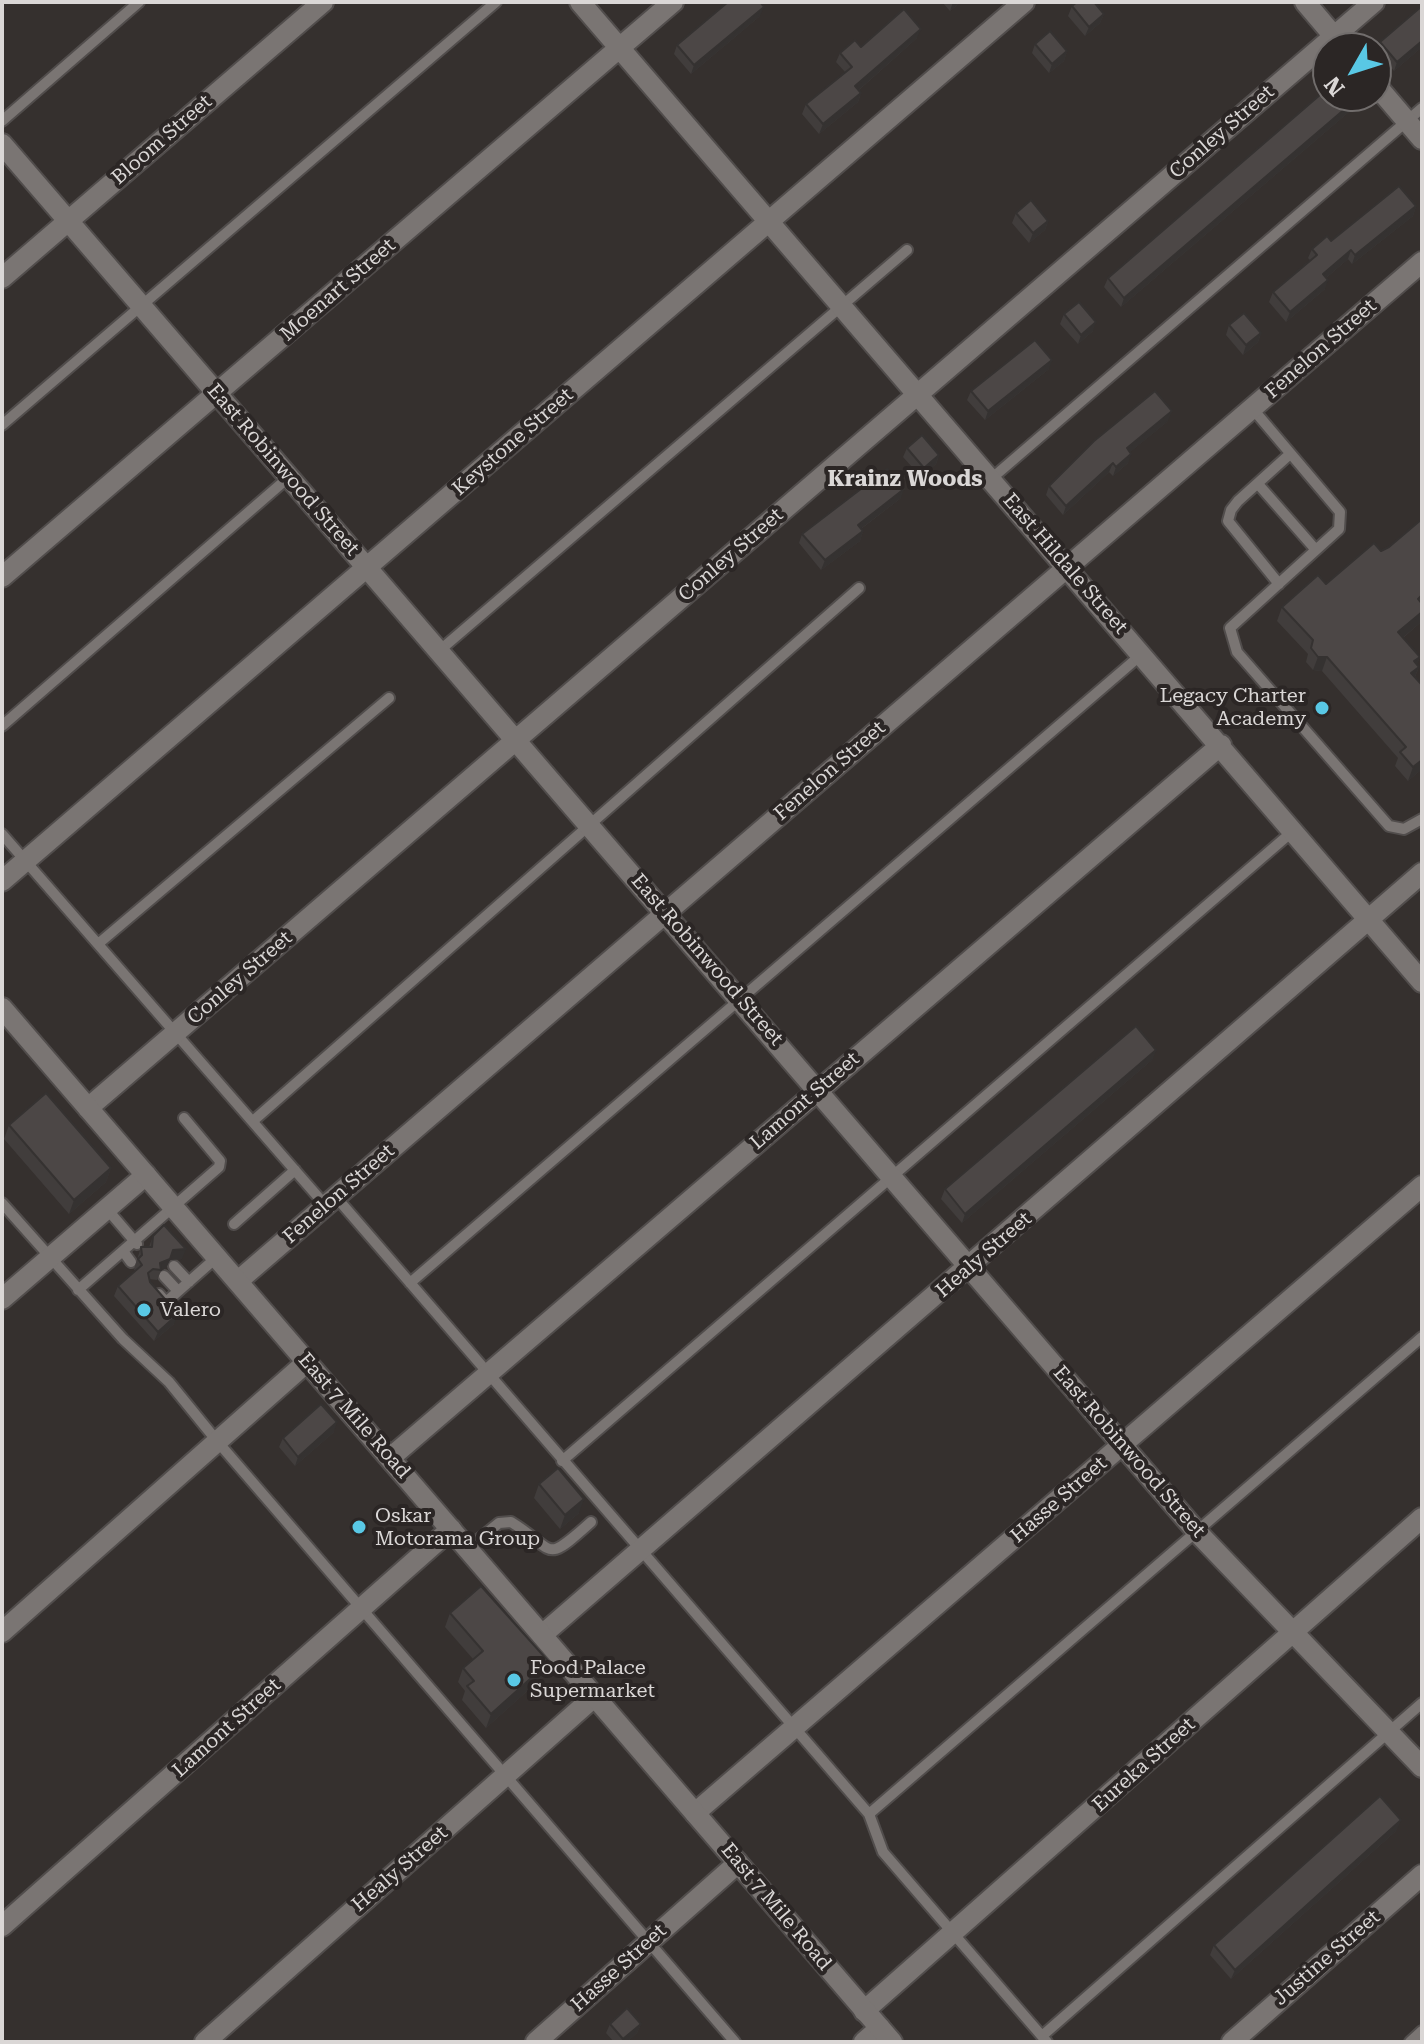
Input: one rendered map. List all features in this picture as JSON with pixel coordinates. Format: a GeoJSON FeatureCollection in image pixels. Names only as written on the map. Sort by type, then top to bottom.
{"type":"FeatureCollection","features":[{"type":"Feature","properties":{"kind":"street","name":"Bloom Street"},"geometry":{"type":"LineString","coordinates":[[2,278],[323,2]]}},
{"type":"Feature","properties":{"kind":"street","name":"East Hildale Street"},"geometry":{"type":"LineString","coordinates":[[580,2],[1422,982]]}},
{"type":"Feature","properties":{"kind":"street","name":"Moenart Street"},"geometry":{"type":"LineString","coordinates":[[2,577],[673,2]]}},
{"type":"Feature","properties":{"kind":"street","name":"Keystone Street"},"geometry":{"type":"LineString","coordinates":[[2,881],[1024,2]]}},
{"type":"Feature","properties":{"kind":"street"},"geometry":{"type":"LineString","coordinates":[[1305,2],[1330,32]]}},
{"type":"Feature","properties":{"kind":"street","name":"Conley Street"},"geometry":{"type":"LineString","coordinates":[[1348,32],[1374,2]]}},
{"type":"Feature","properties":{"kind":"street","name":"Conley Street"},"geometry":{"type":"LineString","coordinates":[[88,1108],[919,395],[1312,65]]}},
{"type":"Feature","properties":{"kind":"street"},"geometry":{"type":"LineString","coordinates":[[1392,98],[1414,115],[1422,139]]}},
{"type":"Feature","properties":{"kind":"street","name":"East Robinwood Street"},"geometry":{"type":"LineString","coordinates":[[2,144],[1198,1533],[1422,1767]]}},
{"type":"Feature","properties":{"kind":"street","name":"Fenelon Street"},"geometry":{"type":"LineString","coordinates":[[238,1281],[1422,262]]}},
{"type":"Feature","properties":{"kind":"street","name":"Lamont Street"},"geometry":{"type":"LineString","coordinates":[[390,1458],[1221,745]]}},
{"type":"Feature","properties":{"kind":"street","name":"Healy Street"},"geometry":{"type":"LineString","coordinates":[[542,1635],[1422,873]]}},
{"type":"Feature","properties":{"kind":"street","name":"East 7 Mile Road"},"geometry":{"type":"LineString","coordinates":[[2,1008],[886,2035]]}},
{"type":"Feature","properties":{"kind":"street"},"geometry":{"type":"LineString","coordinates":[[2,1299],[146,1175]]}},
{"type":"Feature","properties":{"kind":"street","name":"Hasse Street"},"geometry":{"type":"LineString","coordinates":[[695,1813],[1422,1186]]}},
{"type":"Feature","properties":{"kind":"street"},"geometry":{"type":"LineString","coordinates":[[2,1632],[307,1362]]}},
{"type":"Feature","properties":{"kind":"street","name":"Eureka Street"},"geometry":{"type":"LineString","coordinates":[[864,2011],[1422,1518]]}},
{"type":"Feature","properties":{"kind":"street","name":"Lamont Street"},"geometry":{"type":"LineString","coordinates":[[2,1926],[451,1529]]}},
{"type":"Feature","properties":{"kind":"street","name":"Healy Street"},"geometry":{"type":"LineString","coordinates":[[205,2042],[595,1696]]}},
{"type":"Feature","properties":{"kind":"street","name":"Hasse Street"},"geometry":{"type":"LineString","coordinates":[[536,2042],[738,1863]]}},
{"type":"Feature","properties":{"kind":"street","name":"Justine Street"},"geometry":{"type":"LineString","coordinates":[[1232,2042],[1422,1875]]}},
{"type":"Feature","properties":{"kind":"street"},"geometry":{"type":"LineString","coordinates":[[864,2042],[886,2035]]}},
{"type":"Feature","properties":{"kind":"lane"},"geometry":{"type":"LineString","coordinates":[[2,121],[139,2]]}},
{"type":"Feature","properties":{"kind":"lane"},"geometry":{"type":"LineString","coordinates":[[2,425],[496,2]]}},
{"type":"Feature","properties":{"kind":"lane"},"geometry":{"type":"LineString","coordinates":[[991,479],[1414,115]]}},
{"type":"Feature","properties":{"kind":"lane"},"geometry":{"type":"LineString","coordinates":[[439,651],[907,250]]}},
{"type":"Feature","properties":{"kind":"lane"},"geometry":{"type":"LineString","coordinates":[[1252,408],[1340,512],[1339,529],[1230,628],[1237,652],[1389,826],[1404,829],[1422,819]]}},
{"type":"Feature","properties":{"kind":"lane"},"geometry":{"type":"LineString","coordinates":[[1279,584],[1228,521],[1231,510],[1290,454]]}},
{"type":"Feature","properties":{"kind":"lane"},"geometry":{"type":"LineString","coordinates":[[2,726],[289,477]]}},
{"type":"Feature","properties":{"kind":"lane"},"geometry":{"type":"LineString","coordinates":[[1258,484],[1316,550]]}},
{"type":"Feature","properties":{"kind":"lane"},"geometry":{"type":"LineString","coordinates":[[253,1121],[588,823],[859,588]]}},
{"type":"Feature","properties":{"kind":"lane"},"geometry":{"type":"LineString","coordinates":[[410,1283],[1142,654]]}},
{"type":"Feature","properties":{"kind":"lane"},"geometry":{"type":"LineString","coordinates":[[98,944],[389,698]]}},
{"type":"Feature","properties":{"kind":"lane"},"geometry":{"type":"LineString","coordinates":[[562,1461],[1293,831]]}},
{"type":"Feature","properties":{"kind":"lane"},"geometry":{"type":"LineString","coordinates":[[2,834],[295,1170],[331,1201],[410,1283],[869,1814],[883,1852],[1044,2039],[1422,1703]]}},
{"type":"Feature","properties":{"kind":"lane"},"geometry":{"type":"LineString","coordinates":[[78,1290],[221,1164],[184,1118]]}},
{"type":"Feature","properties":{"kind":"lane"},"geometry":{"type":"LineString","coordinates":[[234,1224],[295,1170]]}},
{"type":"Feature","properties":{"kind":"lane"},"geometry":{"type":"LineString","coordinates":[[2,1203],[123,1339],[169,1382],[735,2042]]}},
{"type":"Feature","properties":{"kind":"lane"},"geometry":{"type":"LineString","coordinates":[[107,1209],[143,1251]]}},
{"type":"Feature","properties":{"kind":"lane"},"geometry":{"type":"LineString","coordinates":[[144,1232],[153,1242]]}},
{"type":"Feature","properties":{"kind":"lane"},"geometry":{"type":"LineString","coordinates":[[123,1251],[131,1262]]}},
{"type":"Feature","properties":{"kind":"lane"},"geometry":{"type":"LineString","coordinates":[[152,1286],[166,1302],[217,1257]]}},
{"type":"Feature","properties":{"kind":"lane"},"geometry":{"type":"LineString","coordinates":[[174,1266],[189,1282]]}},
{"type":"Feature","properties":{"kind":"lane"},"geometry":{"type":"LineString","coordinates":[[164,1276],[178,1291]]}},
{"type":"Feature","properties":{"kind":"lane"},"geometry":{"type":"LineString","coordinates":[[869,1814],[1422,1337]]}},
{"type":"Feature","properties":{"kind":"lane"},"geometry":{"type":"LineString","coordinates":[[468,1548],[499,1523],[511,1522],[546,1551],[555,1551],[591,1522]]}},
{"type":"Feature","properties":{"kind":"lane"},"geometry":{"type":"LineString","coordinates":[[1410,2042],[1422,2031]]}},
{"type":"Feature","properties":{"kind":"building"},"geometry":{"type":"Polygon","coordinates":[[[728,2],[760,2],[764,7],[694,65],[677,45],[728,2]]]}},
{"type":"Feature","properties":{"kind":"building"},"geometry":{"type":"Polygon","coordinates":[[[1077,2],[1094,2],[1104,14],[1089,27],[1072,6],[1077,2]]]}},
{"type":"Feature","properties":{"kind":"building"},"geometry":{"type":"Polygon","coordinates":[[[1422,6],[1422,41],[1397,62],[1392,56],[1392,32],[1422,6]]]}},
{"type":"Feature","properties":{"kind":"building"},"geometry":{"type":"Polygon","coordinates":[[[904,9],[921,29],[855,86],[861,93],[823,124],[806,104],[852,67],[840,53],[855,40],[861,47],[904,9]]]}},
{"type":"Feature","properties":{"kind":"building"},"geometry":{"type":"Polygon","coordinates":[[[1050,31],[1067,51],[1052,64],[1035,44],[1050,31]]]}},
{"type":"Feature","properties":{"kind":"building"},"geometry":{"type":"Polygon","coordinates":[[[1312,102],[1312,112],[1341,112],[1124,298],[1108,278],[1312,102]]]}},
{"type":"Feature","properties":{"kind":"building"},"geometry":{"type":"Polygon","coordinates":[[[1399,186],[1416,206],[1355,255],[1351,250],[1323,274],[1328,280],[1290,312],[1273,292],[1317,255],[1312,249],[1327,236],[1331,241],[1399,186]]]}},
{"type":"Feature","properties":{"kind":"building"},"geometry":{"type":"Polygon","coordinates":[[[1031,200],[1048,221],[1033,233],[1016,213],[1031,200]]]}},
{"type":"Feature","properties":{"kind":"building"},"geometry":{"type":"Polygon","coordinates":[[[1079,302],[1096,322],[1081,335],[1064,314],[1079,302]]]}},
{"type":"Feature","properties":{"kind":"building"},"geometry":{"type":"Polygon","coordinates":[[[1244,313],[1261,333],[1246,345],[1229,325],[1244,313]]]}},
{"type":"Feature","properties":{"kind":"building"},"geometry":{"type":"Polygon","coordinates":[[[1035,340],[1052,360],[988,411],[971,391],[1035,340]]]}},
{"type":"Feature","properties":{"kind":"building"},"geometry":{"type":"Polygon","coordinates":[[[1155,391],[1172,411],[1127,448],[1131,454],[1116,467],[1113,463],[1066,506],[1049,486],[1094,441],[1155,391]]]}},
{"type":"Feature","properties":{"kind":"building"},"geometry":{"type":"Polygon","coordinates":[[[922,435],[939,455],[924,468],[907,448],[922,435]]]}},
{"type":"Feature","properties":{"kind":"building"},"geometry":{"type":"Polygon","coordinates":[[[887,469],[904,489],[858,525],[863,531],[825,560],[802,534],[887,469]]]}},
{"type":"Feature","properties":{"kind":"building"},"geometry":{"type":"Polygon","coordinates":[[[1422,519],[1422,595],[1418,599],[1422,612],[1398,632],[1420,657],[1414,661],[1419,667],[1411,673],[1422,685],[1422,760],[1413,767],[1400,752],[1406,747],[1327,657],[1318,657],[1311,648],[1313,640],[1282,607],[1318,575],[1326,584],[1374,543],[1381,551],[1389,547],[1422,519]]]}},
{"type":"Feature","properties":{"kind":"building"},"geometry":{"type":"Polygon","coordinates":[[[1136,1026],[1156,1050],[965,1214],[945,1189],[1136,1026]]]}},
{"type":"Feature","properties":{"kind":"building"},"geometry":{"type":"Polygon","coordinates":[[[46,1093],[111,1168],[74,1200],[9,1125],[46,1093]]]}},
{"type":"Feature","properties":{"kind":"building"},"geometry":{"type":"Polygon","coordinates":[[[164,1225],[186,1249],[173,1250],[170,1259],[160,1263],[161,1270],[153,1269],[148,1273],[150,1282],[178,1314],[158,1332],[118,1286],[142,1265],[138,1259],[142,1255],[141,1247],[152,1247],[153,1236],[164,1225]]]}},
{"type":"Feature","properties":{"kind":"building"},"geometry":{"type":"Polygon","coordinates":[[[321,1404],[337,1422],[298,1457],[283,1438],[321,1404]]]}},
{"type":"Feature","properties":{"kind":"building"},"geometry":{"type":"Polygon","coordinates":[[[558,1468],[584,1499],[565,1515],[539,1484],[558,1468]]]}},
{"type":"Feature","properties":{"kind":"building"},"geometry":{"type":"Polygon","coordinates":[[[481,1586],[549,1662],[491,1714],[467,1686],[474,1681],[463,1668],[483,1651],[450,1613],[481,1586]]]}},
{"type":"Feature","properties":{"kind":"building"},"geometry":{"type":"Polygon","coordinates":[[[1380,1796],[1401,1820],[1235,1970],[1214,1945],[1380,1796]]]}},
{"type":"Feature","properties":{"kind":"building"},"geometry":{"type":"Polygon","coordinates":[[[627,2008],[641,2024],[623,2039],[610,2024],[627,2008]]]}},
{"type":"Feature","properties":{"kind":"place","name":"Legacy Charter Academy"},"geometry":{"type":"Point","coordinates":[1322,708]}},
{"type":"Feature","properties":{"kind":"place","name":"Valero"},"geometry":{"type":"Point","coordinates":[144,1310]}},
{"type":"Feature","properties":{"kind":"place","name":"Oskar Motorama Group"},"geometry":{"type":"Point","coordinates":[359,1527]}},
{"type":"Feature","properties":{"kind":"place","name":"Food Palace Supermarket"},"geometry":{"type":"Point","coordinates":[514,1680]}},
{"type":"Feature","properties":{"kind":"district","name":"Krainz Woods"},"geometry":{"type":"Point","coordinates":[905,480]}}]}
